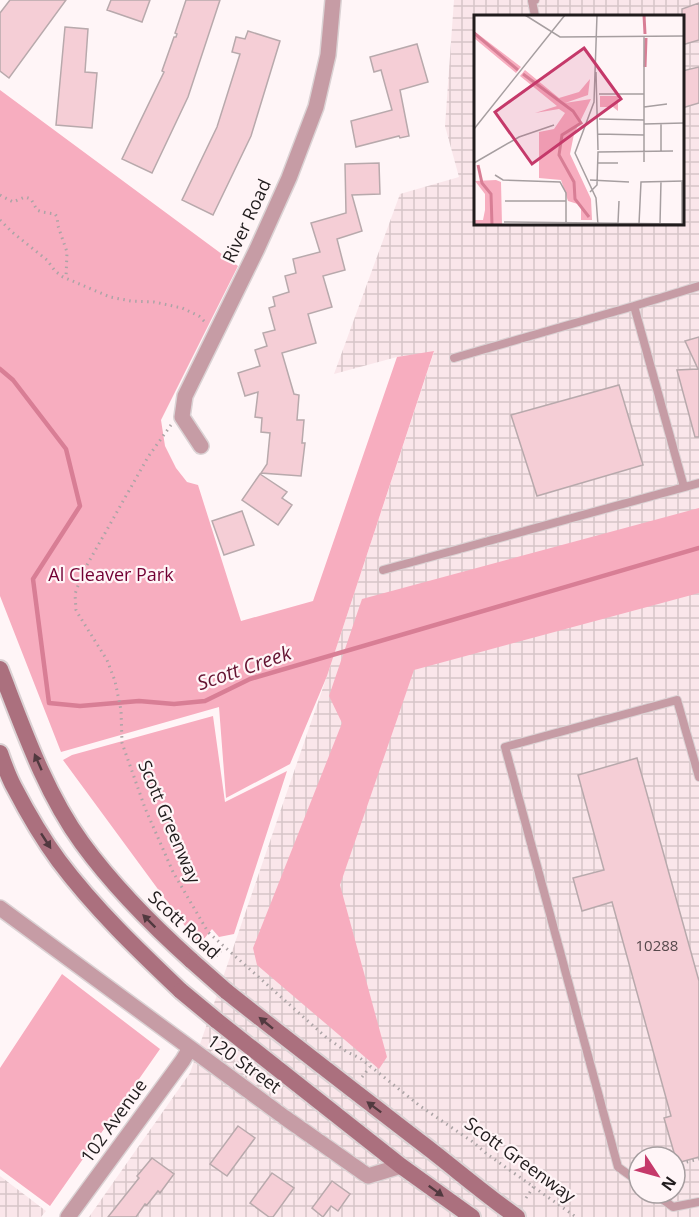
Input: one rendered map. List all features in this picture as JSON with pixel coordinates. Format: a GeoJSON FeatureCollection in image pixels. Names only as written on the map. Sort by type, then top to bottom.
{"type":"FeatureCollection","features":[{"type":"Feature","properties":{"kind":"main road","name":"Scott Road"},"geometry":{"type":"LineString","coordinates":[[0,669],[41,769],[60,807],[82,842],[134,905],[226,991],[479,1190],[517,1217]]}},
{"type":"Feature","properties":{"kind":"main road"},"geometry":{"type":"LineString","coordinates":[[0,753],[13,785],[58,859],[116,927],[181,991],[401,1166],[472,1217]]}},
{"type":"Feature","properties":{"kind":"street","name":"River Road"},"geometry":{"type":"LineString","coordinates":[[201,446],[182,417],[185,396],[257,249],[289,178],[316,107],[328,55],[333,0]]}},
{"type":"Feature","properties":{"kind":"street","name":"120 Street"},"geometry":{"type":"LineString","coordinates":[[0,908],[368,1176],[401,1166]]}},
{"type":"Feature","properties":{"kind":"street","name":"102 Avenue"},"geometry":{"type":"LineString","coordinates":[[68,1217],[190,1048]]}},
{"type":"Feature","properties":{"kind":"lane"},"geometry":{"type":"LineString","coordinates":[[535,0],[532,1],[535,15]]}},
{"type":"Feature","properties":{"kind":"lane"},"geometry":{"type":"LineString","coordinates":[[454,358],[699,286]]}},
{"type":"Feature","properties":{"kind":"lane"},"geometry":{"type":"LineString","coordinates":[[634,306],[684,487]]}},
{"type":"Feature","properties":{"kind":"lane"},"geometry":{"type":"LineString","coordinates":[[383,570],[699,483]]}},
{"type":"Feature","properties":{"kind":"lane"},"geometry":{"type":"LineString","coordinates":[[627,1173],[618,1167],[505,747],[677,700],[699,777]]}},
{"type":"Feature","properties":{"kind":"path"},"geometry":{"type":"LineString","coordinates":[[0,195],[13,202],[25,197],[31,199],[37,210],[55,213],[67,252],[66,278]]}},
{"type":"Feature","properties":{"kind":"path"},"geometry":{"type":"LineString","coordinates":[[0,220],[47,260],[55,271],[66,278],[110,297],[182,308],[199,316],[208,324]]}},
{"type":"Feature","properties":{"kind":"path","name":"Scott Greenway"},"geometry":{"type":"LineString","coordinates":[[166,430],[148,457],[83,572],[75,594],[76,610],[107,660],[115,681],[121,710],[122,743],[145,808],[172,872],[208,932],[327,1038],[360,1058],[420,1106],[576,1217]]}},
{"type":"Feature","properties":{"kind":"path"},"geometry":{"type":"LineString","coordinates":[[216,956],[224,947]]}},
{"type":"Feature","properties":{"kind":"path"},"geometry":{"type":"LineString","coordinates":[[526,1198],[534,1186]]}},
{"type":"Feature","properties":{"kind":"shaded area"},"geometry":{"type":"Polygon","coordinates":[[[454,0],[699,0],[699,1217],[89,1217],[190,1073],[327,676],[434,352],[397,357],[334,374],[400,194],[459,177],[445,126],[454,0]]]}},
{"type":"Feature","properties":{"kind":"shaded area"},"geometry":{"type":"Polygon","coordinates":[[[0,1176],[46,1211],[41,1217],[0,1217],[0,1176]]]}},
{"type":"Feature","properties":{"kind":"green space","name":"Al Cleaver Park"},"geometry":{"type":"Polygon","coordinates":[[[0,90],[238,266],[161,420],[165,446],[176,468],[187,482],[198,485],[241,621],[313,601],[397,357],[434,351],[327,676],[290,764],[226,798],[219,707],[61,752],[0,596],[0,90]]]}},
{"type":"Feature","properties":{"kind":"green space"},"geometry":{"type":"Polygon","coordinates":[[[699,508],[699,593],[414,670],[340,885],[387,1057],[379,1069],[257,965],[253,948],[342,723],[329,696],[362,599],[699,508]]]}},
{"type":"Feature","properties":{"kind":"green space"},"geometry":{"type":"Polygon","coordinates":[[[213,716],[225,802],[287,771],[234,934],[219,937],[212,929],[199,945],[63,760],[72,755],[213,716]]]}},
{"type":"Feature","properties":{"kind":"green space"},"geometry":{"type":"Polygon","coordinates":[[[62,974],[160,1049],[50,1206],[0,1169],[0,1068],[62,974]]]}},
{"type":"Feature","properties":{"kind":"building"},"geometry":{"type":"Polygon","coordinates":[[[10,0],[66,0],[9,78],[0,71],[0,13],[10,0]]]}},
{"type":"Feature","properties":{"kind":"building"},"geometry":{"type":"Polygon","coordinates":[[[111,0],[150,0],[142,22],[107,10],[111,0]]]}},
{"type":"Feature","properties":{"kind":"building"},"geometry":{"type":"Polygon","coordinates":[[[186,0],[220,0],[188,97],[152,173],[122,159],[164,72],[162,71],[174,37],[176,37],[175,33],[186,0]]]}},
{"type":"Feature","properties":{"kind":"building"},"geometry":{"type":"Polygon","coordinates":[[[699,3],[699,40],[684,44],[684,15],[682,15],[682,9],[699,3]]]}},
{"type":"Feature","properties":{"kind":"building"},"geometry":{"type":"Polygon","coordinates":[[[65,27],[88,29],[85,72],[97,73],[92,128],[56,125],[65,27]]]}},
{"type":"Feature","properties":{"kind":"building"},"geometry":{"type":"Polygon","coordinates":[[[248,31],[280,41],[251,136],[213,215],[182,200],[217,127],[240,54],[232,52],[236,37],[245,39],[248,31]]]}},
{"type":"Feature","properties":{"kind":"building"},"geometry":{"type":"Polygon","coordinates":[[[417,44],[428,82],[400,90],[409,136],[400,138],[399,136],[356,147],[351,121],[392,110],[381,70],[374,72],[370,57],[417,44]]]}},
{"type":"Feature","properties":{"kind":"building"},"geometry":{"type":"Polygon","coordinates":[[[699,67],[699,103],[684,107],[684,71],[699,67]]]}},
{"type":"Feature","properties":{"kind":"building"},"geometry":{"type":"Polygon","coordinates":[[[379,163],[380,194],[352,195],[362,231],[337,239],[345,270],[323,276],[332,307],[308,314],[316,343],[282,353],[294,394],[299,395],[297,420],[304,420],[302,443],[305,443],[301,476],[261,473],[267,464],[270,433],[261,432],[262,418],[255,417],[258,392],[245,396],[238,373],[260,366],[255,350],[267,346],[263,333],[275,330],[269,308],[275,306],[273,297],[289,292],[285,276],[296,273],[293,259],[320,252],[311,223],[346,213],[345,164],[379,163]]]}},
{"type":"Feature","properties":{"kind":"building"},"geometry":{"type":"Polygon","coordinates":[[[699,337],[699,437],[695,437],[677,370],[698,369],[685,341],[699,337]]]}},
{"type":"Feature","properties":{"kind":"building"},"geometry":{"type":"Polygon","coordinates":[[[619,385],[643,465],[537,496],[511,415],[619,385]]]}},
{"type":"Feature","properties":{"kind":"building"},"geometry":{"type":"Polygon","coordinates":[[[260,474],[287,492],[282,498],[292,505],[278,525],[242,500],[260,474]]]}},
{"type":"Feature","properties":{"kind":"building"},"geometry":{"type":"Polygon","coordinates":[[[242,511],[254,545],[224,555],[212,521],[242,511]]]}},
{"type":"Feature","properties":{"kind":"building"},"geometry":{"type":"Polygon","coordinates":[[[637,758],[699,981],[699,1157],[687,1160],[687,1145],[672,1145],[664,1118],[671,1116],[612,902],[582,911],[573,878],[604,870],[578,775],[637,758]]]}},
{"type":"Feature","properties":{"kind":"building"},"geometry":{"type":"Polygon","coordinates":[[[238,1126],[255,1138],[227,1176],[210,1164],[238,1126]]]}},
{"type":"Feature","properties":{"kind":"building"},"geometry":{"type":"Polygon","coordinates":[[[152,1158],[174,1174],[160,1193],[158,1191],[136,1217],[108,1217],[139,1178],[137,1176],[152,1158]]]}},
{"type":"Feature","properties":{"kind":"building"},"geometry":{"type":"Polygon","coordinates":[[[272,1173],[294,1188],[273,1217],[269,1217],[250,1203],[272,1173]]]}},
{"type":"Feature","properties":{"kind":"building"},"geometry":{"type":"Polygon","coordinates":[[[332,1181],[350,1194],[338,1211],[331,1206],[323,1217],[312,1208],[332,1181]]]}},
{"type":"Feature","properties":{"kind":"waterway","name":"Scott Creek"},"geometry":{"type":"LineString","coordinates":[[0,369],[13,380],[66,449],[80,506],[33,579],[49,703],[80,706],[139,701],[174,704],[205,701],[250,679],[699,548]]}}]}
